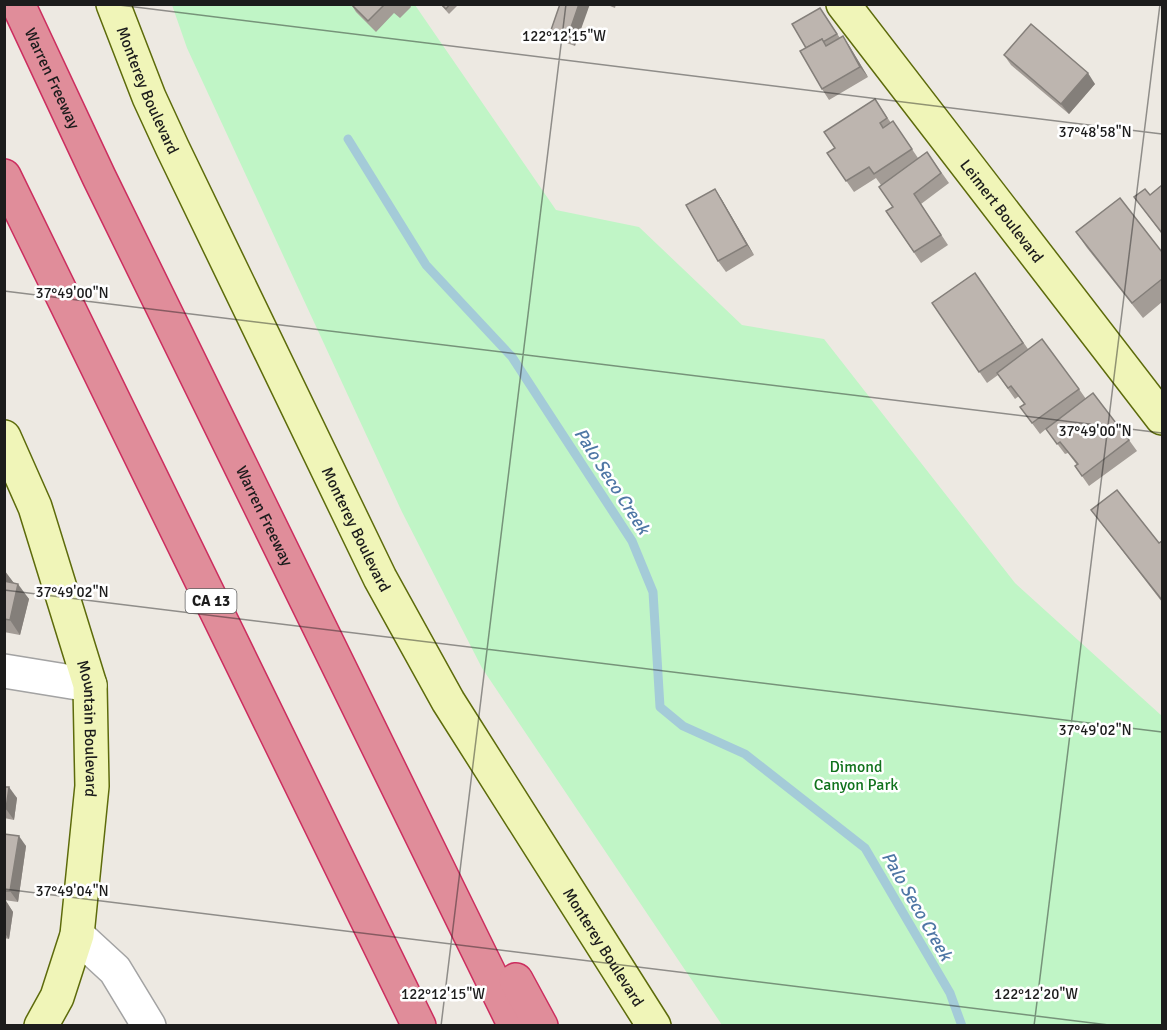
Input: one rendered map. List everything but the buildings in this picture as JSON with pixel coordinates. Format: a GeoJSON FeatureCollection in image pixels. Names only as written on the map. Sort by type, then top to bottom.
{"type":"FeatureCollection","features":[{"type":"Feature","properties":{"kind":"highway","name":"Warren Freeway"},"geometry":{"type":"LineString","coordinates":[[18,4],[99,177],[515,1026]]}},
{"type":"Feature","properties":{"kind":"highway","name":"CA 13"},"geometry":{"type":"LineString","coordinates":[[4,176],[419,1026]]}},
{"type":"Feature","properties":{"kind":"highway"},"geometry":{"type":"LineString","coordinates":[[246,477],[541,1026]]}},
{"type":"Feature","properties":{"kind":"street","name":"Monterey Boulevard"},"geometry":{"type":"LineString","coordinates":[[113,4],[126,42],[167,137],[380,578],[448,701],[654,1026]]}},
{"type":"Feature","properties":{"kind":"street","name":"Leimert Boulevard"},"geometry":{"type":"LineString","coordinates":[[843,4],[1161,413]]}},
{"type":"Feature","properties":{"kind":"street","name":"Mountain Boulevard"},"geometry":{"type":"LineString","coordinates":[[4,437],[35,507],[90,685],[92,786],[77,934],[57,997],[41,1026]]}},
{"type":"Feature","properties":{"kind":"street"},"geometry":{"type":"LineString","coordinates":[[4,670],[90,685]]}},
{"type":"Feature","properties":{"kind":"street"},"geometry":{"type":"LineString","coordinates":[[77,934],[115,970],[149,1026]]}},
{"type":"Feature","properties":{"kind":"green space","name":"Dimond Canyon Park"},"geometry":{"type":"Polygon","coordinates":[[[172,5],[415,5],[556,210],[639,227],[742,325],[824,339],[1015,583],[1162,716],[1162,1025],[722,1025],[482,668],[402,512],[187,48],[172,5]]]}},
{"type":"Feature","properties":{"kind":"waterway","name":"Palo Seco Creek"},"geometry":{"type":"LineString","coordinates":[[348,139],[426,265],[512,357],[632,541],[653,592],[660,707],[683,726],[745,754],[865,848],[950,993],[962,1026]]}}]}
